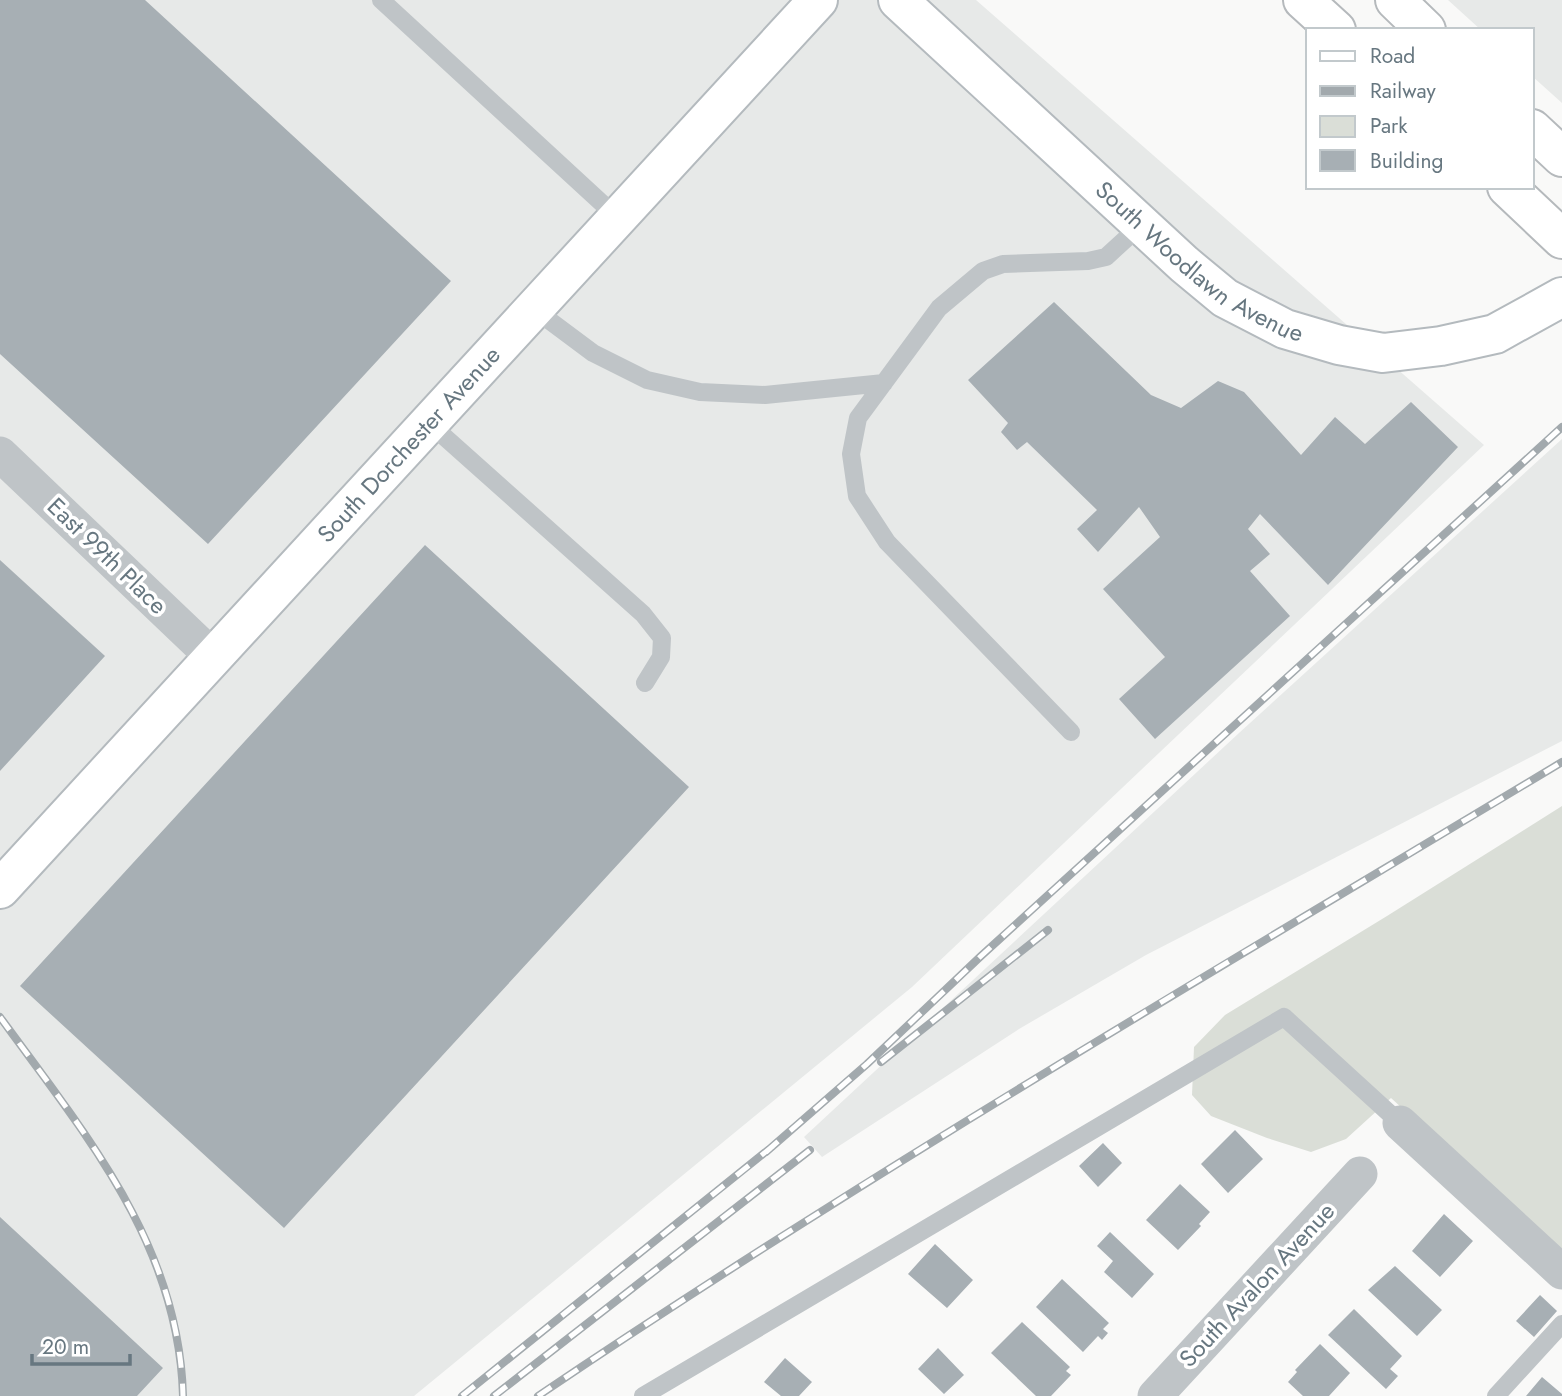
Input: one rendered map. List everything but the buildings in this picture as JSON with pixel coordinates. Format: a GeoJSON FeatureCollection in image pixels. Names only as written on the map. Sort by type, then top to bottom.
{"type":"FeatureCollection","features":[{"type":"Feature","properties":{"kind":"main road","name":"South Dorchester Avenue"},"geometry":{"type":"LineString","coordinates":[[0,889],[818,0]]}},
{"type":"Feature","properties":{"kind":"main road","name":"South Woodlawn Avenue"},"geometry":{"type":"LineString","coordinates":[[898,0],[1141,225],[1226,298],[1285,329],[1339,345],[1383,353],[1441,346],[1494,334],[1562,297]]}},
{"type":"Feature","properties":{"kind":"main road"},"geometry":{"type":"LineString","coordinates":[[1303,0],[1334,28]]}},
{"type":"Feature","properties":{"kind":"main road"},"geometry":{"type":"LineString","coordinates":[[1395,0],[1424,28]]}},
{"type":"Feature","properties":{"kind":"main road"},"geometry":{"type":"LineString","coordinates":[[1509,189],[1562,239]]}},
{"type":"Feature","properties":{"kind":"street","name":"East 99th Place"},"geometry":{"type":"LineString","coordinates":[[0,454],[213,657]]}},
{"type":"Feature","properties":{"kind":"street"},"geometry":{"type":"LineString","coordinates":[[1400,1123],[1562,1272]]}},
{"type":"Feature","properties":{"kind":"street","name":"South Avalon Avenue"},"geometry":{"type":"LineString","coordinates":[[1155,1396],[1360,1174]]}},
{"type":"Feature","properties":{"kind":"lane"},"geometry":{"type":"LineString","coordinates":[[381,0],[618,218]]}},
{"type":"Feature","properties":{"kind":"lane"},"geometry":{"type":"LineString","coordinates":[[1071,732],[887,542],[858,496],[851,454],[858,418],[939,308],[983,271],[1003,264],[1088,261],[1106,257],[1141,225]]}},
{"type":"Feature","properties":{"kind":"lane"},"geometry":{"type":"LineString","coordinates":[[534,309],[593,353],[647,380],[701,392],[765,396],[884,383]]}},
{"type":"Feature","properties":{"kind":"lane"},"geometry":{"type":"LineString","coordinates":[[429,423],[643,614],[662,638],[661,657],[645,683]]}},
{"type":"Feature","properties":{"kind":"lane"},"geometry":{"type":"LineString","coordinates":[[643,1396],[1284,1017],[1400,1123]]}},
{"type":"Feature","properties":{"kind":"lane"},"geometry":{"type":"LineString","coordinates":[[1496,1396],[1562,1324]]}},
{"type":"Feature","properties":{"kind":"shaded area"},"geometry":{"type":"Polygon","coordinates":[[[0,0],[976,0],[1484,445],[912,987],[414,1396],[0,1396],[0,0]]]}},
{"type":"Feature","properties":{"kind":"shaded area"},"geometry":{"type":"Polygon","coordinates":[[[1448,0],[1562,0],[1562,103],[1534,78],[1534,28],[1479,28],[1448,0]]]}},
{"type":"Feature","properties":{"kind":"shaded area"},"geometry":{"type":"Polygon","coordinates":[[[1562,439],[1562,741],[1146,955],[1019,1029],[822,1157],[804,1137],[1239,733],[1562,439]]]}},
{"type":"Feature","properties":{"kind":"green space"},"geometry":{"type":"Polygon","coordinates":[[[1562,806],[1562,1254],[1391,1098],[1346,1139],[1311,1152],[1211,1116],[1192,1095],[1194,1047],[1225,1015],[1562,806]]]}},
{"type":"Feature","properties":{"kind":"railway"},"geometry":{"type":"LineString","coordinates":[[766,1152],[867,1064],[981,956],[1562,427]]}},
{"type":"Feature","properties":{"kind":"railway"},"geometry":{"type":"LineString","coordinates":[[538,1396],[790,1231],[918,1151],[1562,762]]}},
{"type":"Feature","properties":{"kind":"railway"},"geometry":{"type":"LineString","coordinates":[[881,1062],[1048,930]]}},
{"type":"Feature","properties":{"kind":"railway"},"geometry":{"type":"LineString","coordinates":[[0,1017],[94,1148],[122,1193],[146,1240],[165,1289],[177,1341],[183,1396]]}},
{"type":"Feature","properties":{"kind":"railway"},"geometry":{"type":"LineString","coordinates":[[462,1396],[773,1146]]}},
{"type":"Feature","properties":{"kind":"railway"},"geometry":{"type":"LineString","coordinates":[[494,1396],[810,1150]]}}]}
